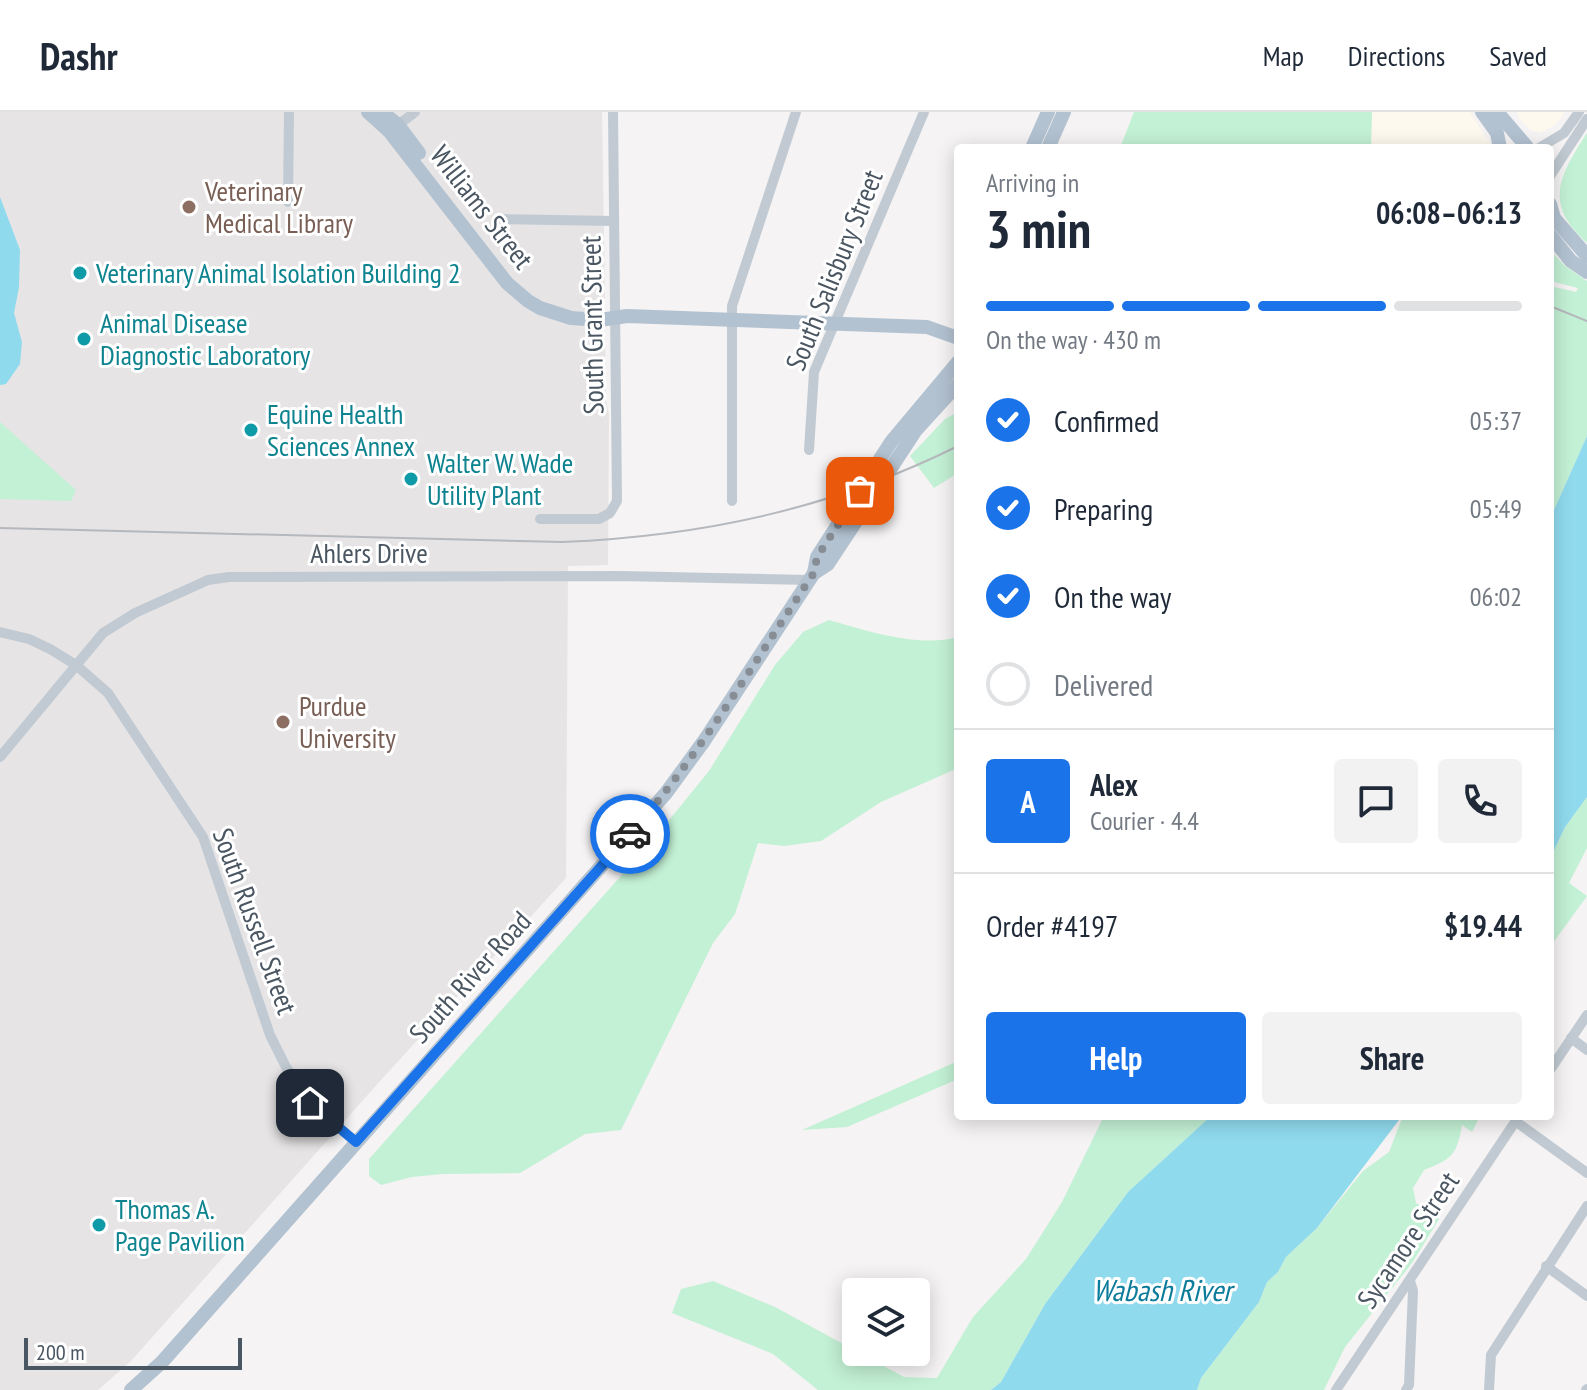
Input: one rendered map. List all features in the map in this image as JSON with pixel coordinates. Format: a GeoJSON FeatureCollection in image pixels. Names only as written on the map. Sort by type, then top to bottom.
{"type":"FeatureCollection","features":[{"type":"Feature","properties":{"kind":"main road","name":"Williams Street"},"geometry":{"type":"LineString","coordinates":[[368,112],[389,131],[518,293],[540,308],[571,318],[600,320],[615,316]]}},
{"type":"Feature","properties":{"kind":"main road","name":"Williams Street"},"geometry":{"type":"LineString","coordinates":[[382,112],[398,125],[517,281],[539,299],[561,307],[615,316],[927,327],[954,323]]}},
{"type":"Feature","properties":{"kind":"main road"},"geometry":{"type":"LineString","coordinates":[[1034,144],[1048,112]]}},
{"type":"Feature","properties":{"kind":"main road"},"geometry":{"type":"LineString","coordinates":[[1050,144],[1064,112]]}},
{"type":"Feature","properties":{"kind":"main road"},"geometry":{"type":"LineString","coordinates":[[1482,112],[1497,133],[1499,144]]}},
{"type":"Feature","properties":{"kind":"main road"},"geometry":{"type":"LineString","coordinates":[[1497,112],[1525,144]]}},
{"type":"Feature","properties":{"kind":"main road"},"geometry":{"type":"LineString","coordinates":[[1554,218],[1584,262]]}},
{"type":"Feature","properties":{"kind":"main road"},"geometry":{"type":"LineString","coordinates":[[1554,238],[1584,262]]}},
{"type":"Feature","properties":{"kind":"main road","name":"Williams Street"},"geometry":{"type":"LineString","coordinates":[[927,327],[954,337]]}},
{"type":"Feature","properties":{"kind":"main road","name":"South River Road"},"geometry":{"type":"LineString","coordinates":[[131,1390],[162,1362],[666,793],[704,741],[812,576],[817,557],[891,442],[954,367]]}},
{"type":"Feature","properties":{"kind":"main road","name":"South River Road"},"geometry":{"type":"LineString","coordinates":[[812,576],[828,564],[916,430],[954,388]]}},
{"type":"Feature","properties":{"kind":"street"},"geometry":{"type":"LineString","coordinates":[[288,202],[289,112]]}},
{"type":"Feature","properties":{"kind":"street"},"geometry":{"type":"LineString","coordinates":[[398,125],[415,112]]}},
{"type":"Feature","properties":{"kind":"street","name":"South Grant Street"},"geometry":{"type":"LineString","coordinates":[[540,519],[599,519],[610,513],[617,501],[613,112]]}},
{"type":"Feature","properties":{"kind":"street"},"geometry":{"type":"LineString","coordinates":[[732,501],[732,306],[796,112]]}},
{"type":"Feature","properties":{"kind":"street","name":"South Salisbury Street"},"geometry":{"type":"LineString","coordinates":[[809,450],[814,372],[924,112]]}},
{"type":"Feature","properties":{"kind":"street"},"geometry":{"type":"LineString","coordinates":[[1546,144],[1564,133],[1579,112]]}},
{"type":"Feature","properties":{"kind":"street"},"geometry":{"type":"LineString","coordinates":[[1554,170],[1587,119]]}},
{"type":"Feature","properties":{"kind":"street"},"geometry":{"type":"LineString","coordinates":[[500,219],[614,221]]}},
{"type":"Feature","properties":{"kind":"street","name":"Ahlers Drive"},"geometry":{"type":"LineString","coordinates":[[0,757],[103,633],[116,623],[208,580],[229,577],[812,576]]}},
{"type":"Feature","properties":{"kind":"street","name":"South Russell Street"},"geometry":{"type":"LineString","coordinates":[[0,632],[29,639],[76,665],[108,693],[203,837],[270,1035],[286,1067],[310,1103],[356,1142]]}},
{"type":"Feature","properties":{"kind":"street"},"geometry":{"type":"LineString","coordinates":[[1554,1064],[1587,1015]]}},
{"type":"Feature","properties":{"kind":"street"},"geometry":{"type":"LineString","coordinates":[[1571,1038],[1587,1050]]}},
{"type":"Feature","properties":{"kind":"street","name":"Sycamore Street"},"geometry":{"type":"LineString","coordinates":[[1336,1390],[1516,1120]]}},
{"type":"Feature","properties":{"kind":"street"},"geometry":{"type":"LineString","coordinates":[[1520,1120],[1587,1173]]}},
{"type":"Feature","properties":{"kind":"street"},"geometry":{"type":"LineString","coordinates":[[1489,1390],[1491,1355],[1587,1206]]}},
{"type":"Feature","properties":{"kind":"street"},"geometry":{"type":"LineString","coordinates":[[1546,1266],[1587,1296]]}},
{"type":"Feature","properties":{"kind":"street"},"geometry":{"type":"LineString","coordinates":[[1406,1390],[1409,1385],[1413,1291],[1410,1281]]}},
{"type":"Feature","properties":{"kind":"shaded area","name":"Purdue University"},"geometry":{"type":"Polygon","coordinates":[[[0,112],[602,112],[605,298],[600,303],[600,328],[605,333],[609,415],[608,565],[568,566],[566,878],[131,1361],[98,1390],[0,1390],[0,112]]]}},
{"type":"Feature","properties":{"kind":"shaded area"},"geometry":{"type":"Polygon","coordinates":[[[1372,112],[1470,112],[1490,144],[1371,144],[1372,112]]]}},
{"type":"Feature","properties":{"kind":"shaded area"},"geometry":{"type":"Polygon","coordinates":[[[1517,112],[1565,112],[1556,124],[1541,133],[1530,130],[1517,112]]]}},
{"type":"Feature","properties":{"kind":"green space"},"geometry":{"type":"Polygon","coordinates":[[[1134,112],[1372,112],[1371,144],[1122,144],[1134,112]]]}},
{"type":"Feature","properties":{"kind":"green space"},"geometry":{"type":"Polygon","coordinates":[[[1587,133],[1587,243],[1564,215],[1560,190],[1569,163],[1587,133]]]}},
{"type":"Feature","properties":{"kind":"green space"},"geometry":{"type":"Polygon","coordinates":[[[1554,254],[1587,281],[1587,436],[1554,510],[1554,287],[1576,292],[1578,288],[1554,282],[1554,254]]]}},
{"type":"Feature","properties":{"kind":"green space"},"geometry":{"type":"Polygon","coordinates":[[[954,414],[954,476],[934,488],[910,456],[945,419],[954,414]]]}},
{"type":"Feature","properties":{"kind":"green space"},"geometry":{"type":"Polygon","coordinates":[[[0,422],[76,490],[71,501],[0,499],[0,422]]]}},
{"type":"Feature","properties":{"kind":"green space"},"geometry":{"type":"Polygon","coordinates":[[[829,620],[911,639],[927,641],[954,638],[954,770],[881,802],[821,841],[784,846],[758,843],[735,914],[713,943],[621,1130],[585,1134],[520,1173],[442,1174],[381,1185],[369,1176],[369,1159],[652,841],[709,771],[775,665],[803,632],[829,620]]]}},
{"type":"Feature","properties":{"kind":"green space"},"geometry":{"type":"Polygon","coordinates":[[[1587,797],[1587,848],[1569,883],[1587,896],[1554,941],[1554,850],[1565,827],[1587,797]]]}},
{"type":"Feature","properties":{"kind":"green space"},"geometry":{"type":"Polygon","coordinates":[[[954,1063],[954,1081],[847,1127],[802,1130],[954,1063]]]}},
{"type":"Feature","properties":{"kind":"green space"},"geometry":{"type":"Polygon","coordinates":[[[1102,1120],[1207,1120],[1128,1192],[1045,1304],[1001,1382],[991,1390],[818,1390],[773,1354],[672,1313],[681,1289],[713,1281],[775,1307],[842,1343],[842,1366],[884,1366],[904,1377],[937,1378],[973,1317],[1026,1259],[1062,1202],[1102,1120]]]}},
{"type":"Feature","properties":{"kind":"green space"},"geometry":{"type":"Polygon","coordinates":[[[1401,1120],[1478,1120],[1472,1132],[1462,1125],[1452,1155],[1424,1170],[1413,1188],[1416,1203],[1439,1219],[1412,1263],[1345,1347],[1324,1390],[1197,1390],[1201,1378],[1259,1302],[1267,1282],[1278,1272],[1286,1257],[1317,1228],[1363,1171],[1389,1152],[1401,1120]]]}},
{"type":"Feature","properties":{"kind":"water"},"geometry":{"type":"Polygon","coordinates":[[[0,197],[20,250],[19,287],[14,313],[22,342],[20,364],[6,384],[0,385],[0,197]]]}},
{"type":"Feature","properties":{"kind":"water"},"geometry":{"type":"Polygon","coordinates":[[[1587,436],[1587,797],[1565,827],[1554,850],[1554,510],[1587,436]]]}},
{"type":"Feature","properties":{"kind":"water","name":"Wabash River"},"geometry":{"type":"Polygon","coordinates":[[[1207,1120],[1399,1120],[1317,1228],[1286,1257],[1278,1272],[1267,1282],[1259,1302],[1201,1378],[1197,1390],[991,1390],[1001,1382],[1045,1304],[1128,1192],[1207,1120]]]}},
{"type":"Feature","properties":{"kind":"railway"},"geometry":{"type":"LineString","coordinates":[[1554,308],[1587,321]]}},
{"type":"Feature","properties":{"kind":"railway"},"geometry":{"type":"LineString","coordinates":[[0,528],[562,542],[614,539],[716,526],[814,502],[862,487],[954,448]]}},
{"type":"Feature","properties":{"kind":"way so far"},"geometry":{"type":"LineString","coordinates":[[630,834],[679,777],[734,696],[814,573],[817,557],[860,491]]}},
{"type":"Feature","properties":{"kind":"place","name":"Veterinary Medical Library"},"geometry":{"type":"Point","coordinates":[189,207]}},
{"type":"Feature","properties":{"kind":"place","name":"Veterinary Animal Isolation Building 2"},"geometry":{"type":"Point","coordinates":[80,273]}},
{"type":"Feature","properties":{"kind":"place","name":"Animal Disease Diagnostic Laboratory"},"geometry":{"type":"Point","coordinates":[84,339]}},
{"type":"Feature","properties":{"kind":"place","name":"Equine Health Sciences Annex"},"geometry":{"type":"Point","coordinates":[251,430]}},
{"type":"Feature","properties":{"kind":"place","name":"Walter W. Wade Utility Plant"},"geometry":{"type":"Point","coordinates":[411,479]}},
{"type":"Feature","properties":{"kind":"place","name":"Purdue University"},"geometry":{"type":"Point","coordinates":[283,722]}},
{"type":"Feature","properties":{"kind":"place","name":"Thomas A. Page Pavilion"},"geometry":{"type":"Point","coordinates":[99,1225]}},
{"type":"Feature","properties":{"kind":"route"},"geometry":{"type":"LineString","coordinates":[[310,1103],[356,1142],[630,834]]}}]}
